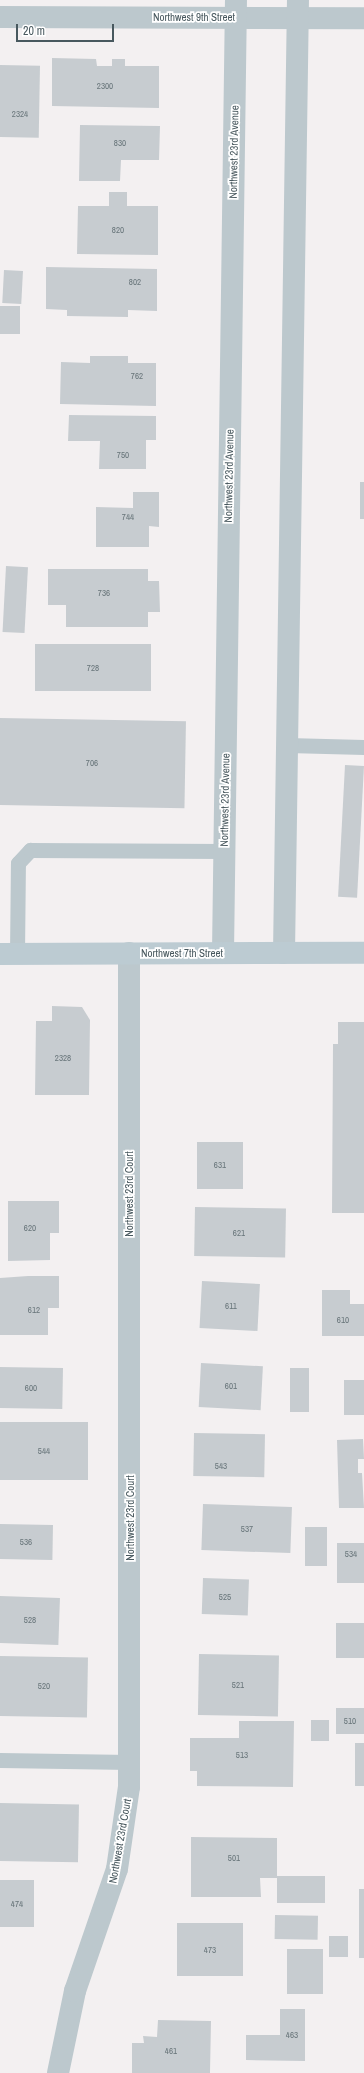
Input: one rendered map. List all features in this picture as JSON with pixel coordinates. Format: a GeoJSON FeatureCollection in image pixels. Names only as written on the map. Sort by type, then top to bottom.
{"type":"FeatureCollection","features":[{"type":"Feature","properties":{"kind":"main road","name":"Northwest 7th Street"},"geometry":{"type":"LineString","coordinates":[[9,954],[364,953]]}},
{"type":"Feature","properties":{"kind":"street","name":"Northwest 9th Street"},"geometry":{"type":"LineString","coordinates":[[0,17],[235,9],[298,9],[364,18]]}},
{"type":"Feature","properties":{"kind":"street","name":"Northwest 23rd Avenue"},"geometry":{"type":"LineString","coordinates":[[223,953],[235,9]]}},
{"type":"Feature","properties":{"kind":"street"},"geometry":{"type":"LineString","coordinates":[[284,953],[298,9]]}},
{"type":"Feature","properties":{"kind":"street","name":"Northwest 23rd Court"},"geometry":{"type":"LineString","coordinates":[[58,2073],[75,1991],[117,1869],[129,1794],[129,953]]}},
{"type":"Feature","properties":{"kind":"lane"},"geometry":{"type":"LineString","coordinates":[[287,745],[364,747]]}},
{"type":"Feature","properties":{"kind":"lane"},"geometry":{"type":"LineString","coordinates":[[9,954],[18,863],[30,850],[224,851]]}},
{"type":"Feature","properties":{"kind":"lane"},"geometry":{"type":"LineString","coordinates":[[0,1760],[130,1762]]}},
{"type":"Feature","properties":{"kind":"building"},"geometry":{"type":"Polygon","coordinates":[[[52,58],[96,59],[97,66],[112,66],[112,59],[125,59],[125,66],[159,66],[159,108],[52,106],[52,58]]]}},
{"type":"Feature","properties":{"kind":"building"},"geometry":{"type":"Polygon","coordinates":[[[0,65],[40,66],[39,138],[0,137],[0,65]]]}},
{"type":"Feature","properties":{"kind":"building"},"geometry":{"type":"Polygon","coordinates":[[[80,125],[160,126],[159,160],[121,160],[120,181],[79,181],[80,125]]]}},
{"type":"Feature","properties":{"kind":"building"},"geometry":{"type":"Polygon","coordinates":[[[109,192],[127,192],[127,206],[158,206],[158,255],[77,254],[78,206],[109,206],[109,192]]]}},
{"type":"Feature","properties":{"kind":"building"},"geometry":{"type":"Polygon","coordinates":[[[46,267],[157,269],[157,311],[128,310],[128,317],[67,316],[67,310],[46,309],[46,267]]]}},
{"type":"Feature","properties":{"kind":"building"},"geometry":{"type":"Polygon","coordinates":[[[4,270],[23,271],[21,304],[2,303],[4,270]]]}},
{"type":"Feature","properties":{"kind":"building"},"geometry":{"type":"Polygon","coordinates":[[[0,306],[20,306],[20,334],[0,334],[0,306]]]}},
{"type":"Feature","properties":{"kind":"building"},"geometry":{"type":"Polygon","coordinates":[[[90,356],[128,356],[128,363],[156,363],[156,406],[60,404],[61,362],[90,363],[90,356]]]}},
{"type":"Feature","properties":{"kind":"building"},"geometry":{"type":"Polygon","coordinates":[[[69,415],[156,416],[156,440],[146,440],[146,469],[99,469],[100,441],[68,441],[69,415]]]}},
{"type":"Feature","properties":{"kind":"building"},"geometry":{"type":"Polygon","coordinates":[[[360,482],[364,482],[364,519],[360,519],[360,482]]]}},
{"type":"Feature","properties":{"kind":"building"},"geometry":{"type":"Polygon","coordinates":[[[133,492],[159,492],[159,527],[149,526],[149,547],[96,547],[96,507],[133,508],[133,492]]]}},
{"type":"Feature","properties":{"kind":"building"},"geometry":{"type":"Polygon","coordinates":[[[6,566],[28,567],[25,633],[3,632],[6,566]]]}},
{"type":"Feature","properties":{"kind":"building"},"geometry":{"type":"Polygon","coordinates":[[[48,569],[148,569],[148,581],[159,581],[160,612],[148,612],[148,627],[66,627],[66,605],[48,605],[48,569]]]}},
{"type":"Feature","properties":{"kind":"building"},"geometry":{"type":"Polygon","coordinates":[[[35,644],[151,644],[151,691],[35,691],[35,644]]]}},
{"type":"Feature","properties":{"kind":"building"},"geometry":{"type":"Polygon","coordinates":[[[0,718],[186,721],[184,808],[0,805],[0,718]]]}},
{"type":"Feature","properties":{"kind":"building"},"geometry":{"type":"Polygon","coordinates":[[[345,765],[364,766],[357,898],[338,897],[345,765]]]}},
{"type":"Feature","properties":{"kind":"building"},"geometry":{"type":"Polygon","coordinates":[[[52,1006],[82,1007],[90,1020],[89,1095],[35,1095],[36,1021],[52,1021],[52,1006]]]}},
{"type":"Feature","properties":{"kind":"building"},"geometry":{"type":"Polygon","coordinates":[[[338,1022],[364,1022],[364,1213],[332,1213],[333,1044],[338,1044],[338,1022]]]}},
{"type":"Feature","properties":{"kind":"building"},"geometry":{"type":"Polygon","coordinates":[[[197,1142],[243,1142],[243,1189],[197,1189],[197,1142]]]}},
{"type":"Feature","properties":{"kind":"building"},"geometry":{"type":"Polygon","coordinates":[[[8,1201],[59,1201],[59,1233],[50,1233],[50,1260],[8,1261],[8,1201]]]}},
{"type":"Feature","properties":{"kind":"building"},"geometry":{"type":"Polygon","coordinates":[[[195,1207],[286,1209],[285,1258],[194,1256],[195,1207]]]}},
{"type":"Feature","properties":{"kind":"building"},"geometry":{"type":"Polygon","coordinates":[[[59,1276],[59,1308],[48,1308],[48,1335],[0,1335],[0,1278],[59,1276]]]}},
{"type":"Feature","properties":{"kind":"building"},"geometry":{"type":"Polygon","coordinates":[[[202,1281],[260,1284],[257,1331],[200,1328],[202,1281]]]}},
{"type":"Feature","properties":{"kind":"building"},"geometry":{"type":"Polygon","coordinates":[[[322,1290],[350,1290],[350,1304],[364,1304],[364,1336],[322,1336],[322,1290]]]}},
{"type":"Feature","properties":{"kind":"building"},"geometry":{"type":"Polygon","coordinates":[[[201,1363],[263,1366],[261,1410],[199,1407],[201,1363]]]}},
{"type":"Feature","properties":{"kind":"building"},"geometry":{"type":"Polygon","coordinates":[[[0,1367],[63,1368],[62,1409],[0,1408],[0,1367]]]}},
{"type":"Feature","properties":{"kind":"building"},"geometry":{"type":"Polygon","coordinates":[[[290,1368],[309,1368],[309,1412],[290,1412],[290,1368]]]}},
{"type":"Feature","properties":{"kind":"building"},"geometry":{"type":"Polygon","coordinates":[[[344,1380],[364,1380],[364,1415],[344,1415],[344,1380]]]}},
{"type":"Feature","properties":{"kind":"building"},"geometry":{"type":"Polygon","coordinates":[[[0,1422],[88,1422],[88,1480],[0,1480],[0,1422]]]}},
{"type":"Feature","properties":{"kind":"building"},"geometry":{"type":"Polygon","coordinates":[[[194,1433],[265,1434],[264,1477],[193,1476],[194,1433]]]}},
{"type":"Feature","properties":{"kind":"building"},"geometry":{"type":"Polygon","coordinates":[[[363,1439],[364,1459],[358,1459],[358,1473],[362,1473],[364,1508],[339,1508],[337,1440],[363,1439]]]}},
{"type":"Feature","properties":{"kind":"building"},"geometry":{"type":"Polygon","coordinates":[[[203,1504],[292,1507],[290,1553],[201,1550],[203,1504]]]}},
{"type":"Feature","properties":{"kind":"building"},"geometry":{"type":"Polygon","coordinates":[[[0,1524],[53,1525],[52,1560],[0,1559],[0,1524]]]}},
{"type":"Feature","properties":{"kind":"building"},"geometry":{"type":"Polygon","coordinates":[[[305,1527],[327,1527],[327,1566],[305,1566],[305,1527]]]}},
{"type":"Feature","properties":{"kind":"building"},"geometry":{"type":"Polygon","coordinates":[[[337,1543],[364,1543],[364,1583],[337,1583],[337,1543]]]}},
{"type":"Feature","properties":{"kind":"building"},"geometry":{"type":"Polygon","coordinates":[[[203,1578],[249,1580],[248,1616],[202,1614],[203,1578]]]}},
{"type":"Feature","properties":{"kind":"building"},"geometry":{"type":"Polygon","coordinates":[[[0,1596],[60,1598],[58,1645],[0,1643],[0,1596]]]}},
{"type":"Feature","properties":{"kind":"building"},"geometry":{"type":"Polygon","coordinates":[[[336,1623],[364,1623],[364,1658],[336,1658],[336,1623]]]}},
{"type":"Feature","properties":{"kind":"building"},"geometry":{"type":"Polygon","coordinates":[[[199,1654],[279,1655],[278,1716],[198,1715],[199,1654]]]}},
{"type":"Feature","properties":{"kind":"building"},"geometry":{"type":"Polygon","coordinates":[[[0,1656],[88,1658],[87,1718],[0,1716],[0,1656]]]}},
{"type":"Feature","properties":{"kind":"building"},"geometry":{"type":"Polygon","coordinates":[[[336,1708],[364,1708],[364,1734],[336,1734],[336,1708]]]}},
{"type":"Feature","properties":{"kind":"building"},"geometry":{"type":"Polygon","coordinates":[[[311,1720],[329,1720],[329,1741],[311,1741],[311,1720]]]}},
{"type":"Feature","properties":{"kind":"building"},"geometry":{"type":"Polygon","coordinates":[[[239,1721],[294,1721],[293,1787],[197,1786],[197,1771],[190,1771],[190,1738],[239,1738],[239,1721]]]}},
{"type":"Feature","properties":{"kind":"building"},"geometry":{"type":"Polygon","coordinates":[[[355,1743],[364,1743],[364,1786],[355,1786],[355,1743]]]}},
{"type":"Feature","properties":{"kind":"building"},"geometry":{"type":"Polygon","coordinates":[[[0,1803],[79,1804],[78,1862],[0,1861],[0,1803]]]}},
{"type":"Feature","properties":{"kind":"building"},"geometry":{"type":"Polygon","coordinates":[[[191,1837],[277,1838],[277,1876],[325,1876],[325,1903],[277,1903],[277,1878],[260,1878],[261,1897],[191,1897],[191,1837]]]}},
{"type":"Feature","properties":{"kind":"building"},"geometry":{"type":"Polygon","coordinates":[[[0,1880],[34,1880],[34,1927],[0,1927],[0,1880]]]}},
{"type":"Feature","properties":{"kind":"building"},"geometry":{"type":"Polygon","coordinates":[[[359,1889],[364,1889],[364,1958],[359,1958],[359,1889]]]}},
{"type":"Feature","properties":{"kind":"building"},"geometry":{"type":"Polygon","coordinates":[[[275,1915],[318,1916],[318,1940],[275,1939],[275,1915]]]}},
{"type":"Feature","properties":{"kind":"building"},"geometry":{"type":"Polygon","coordinates":[[[177,1923],[243,1923],[243,1976],[177,1976],[177,1923]]]}},
{"type":"Feature","properties":{"kind":"building"},"geometry":{"type":"Polygon","coordinates":[[[329,1936],[348,1936],[348,1957],[329,1957],[329,1936]]]}},
{"type":"Feature","properties":{"kind":"building"},"geometry":{"type":"Polygon","coordinates":[[[287,1949],[323,1949],[323,1994],[287,1994],[287,1949]]]}},
{"type":"Feature","properties":{"kind":"building"},"geometry":{"type":"Polygon","coordinates":[[[280,2009],[305,2009],[305,2061],[246,2060],[246,2035],[280,2035],[280,2009]]]}},
{"type":"Feature","properties":{"kind":"building"},"geometry":{"type":"Polygon","coordinates":[[[158,2020],[211,2021],[210,2073],[132,2073],[132,2043],[144,2043],[143,2036],[157,2037],[158,2020]]]}}]}
